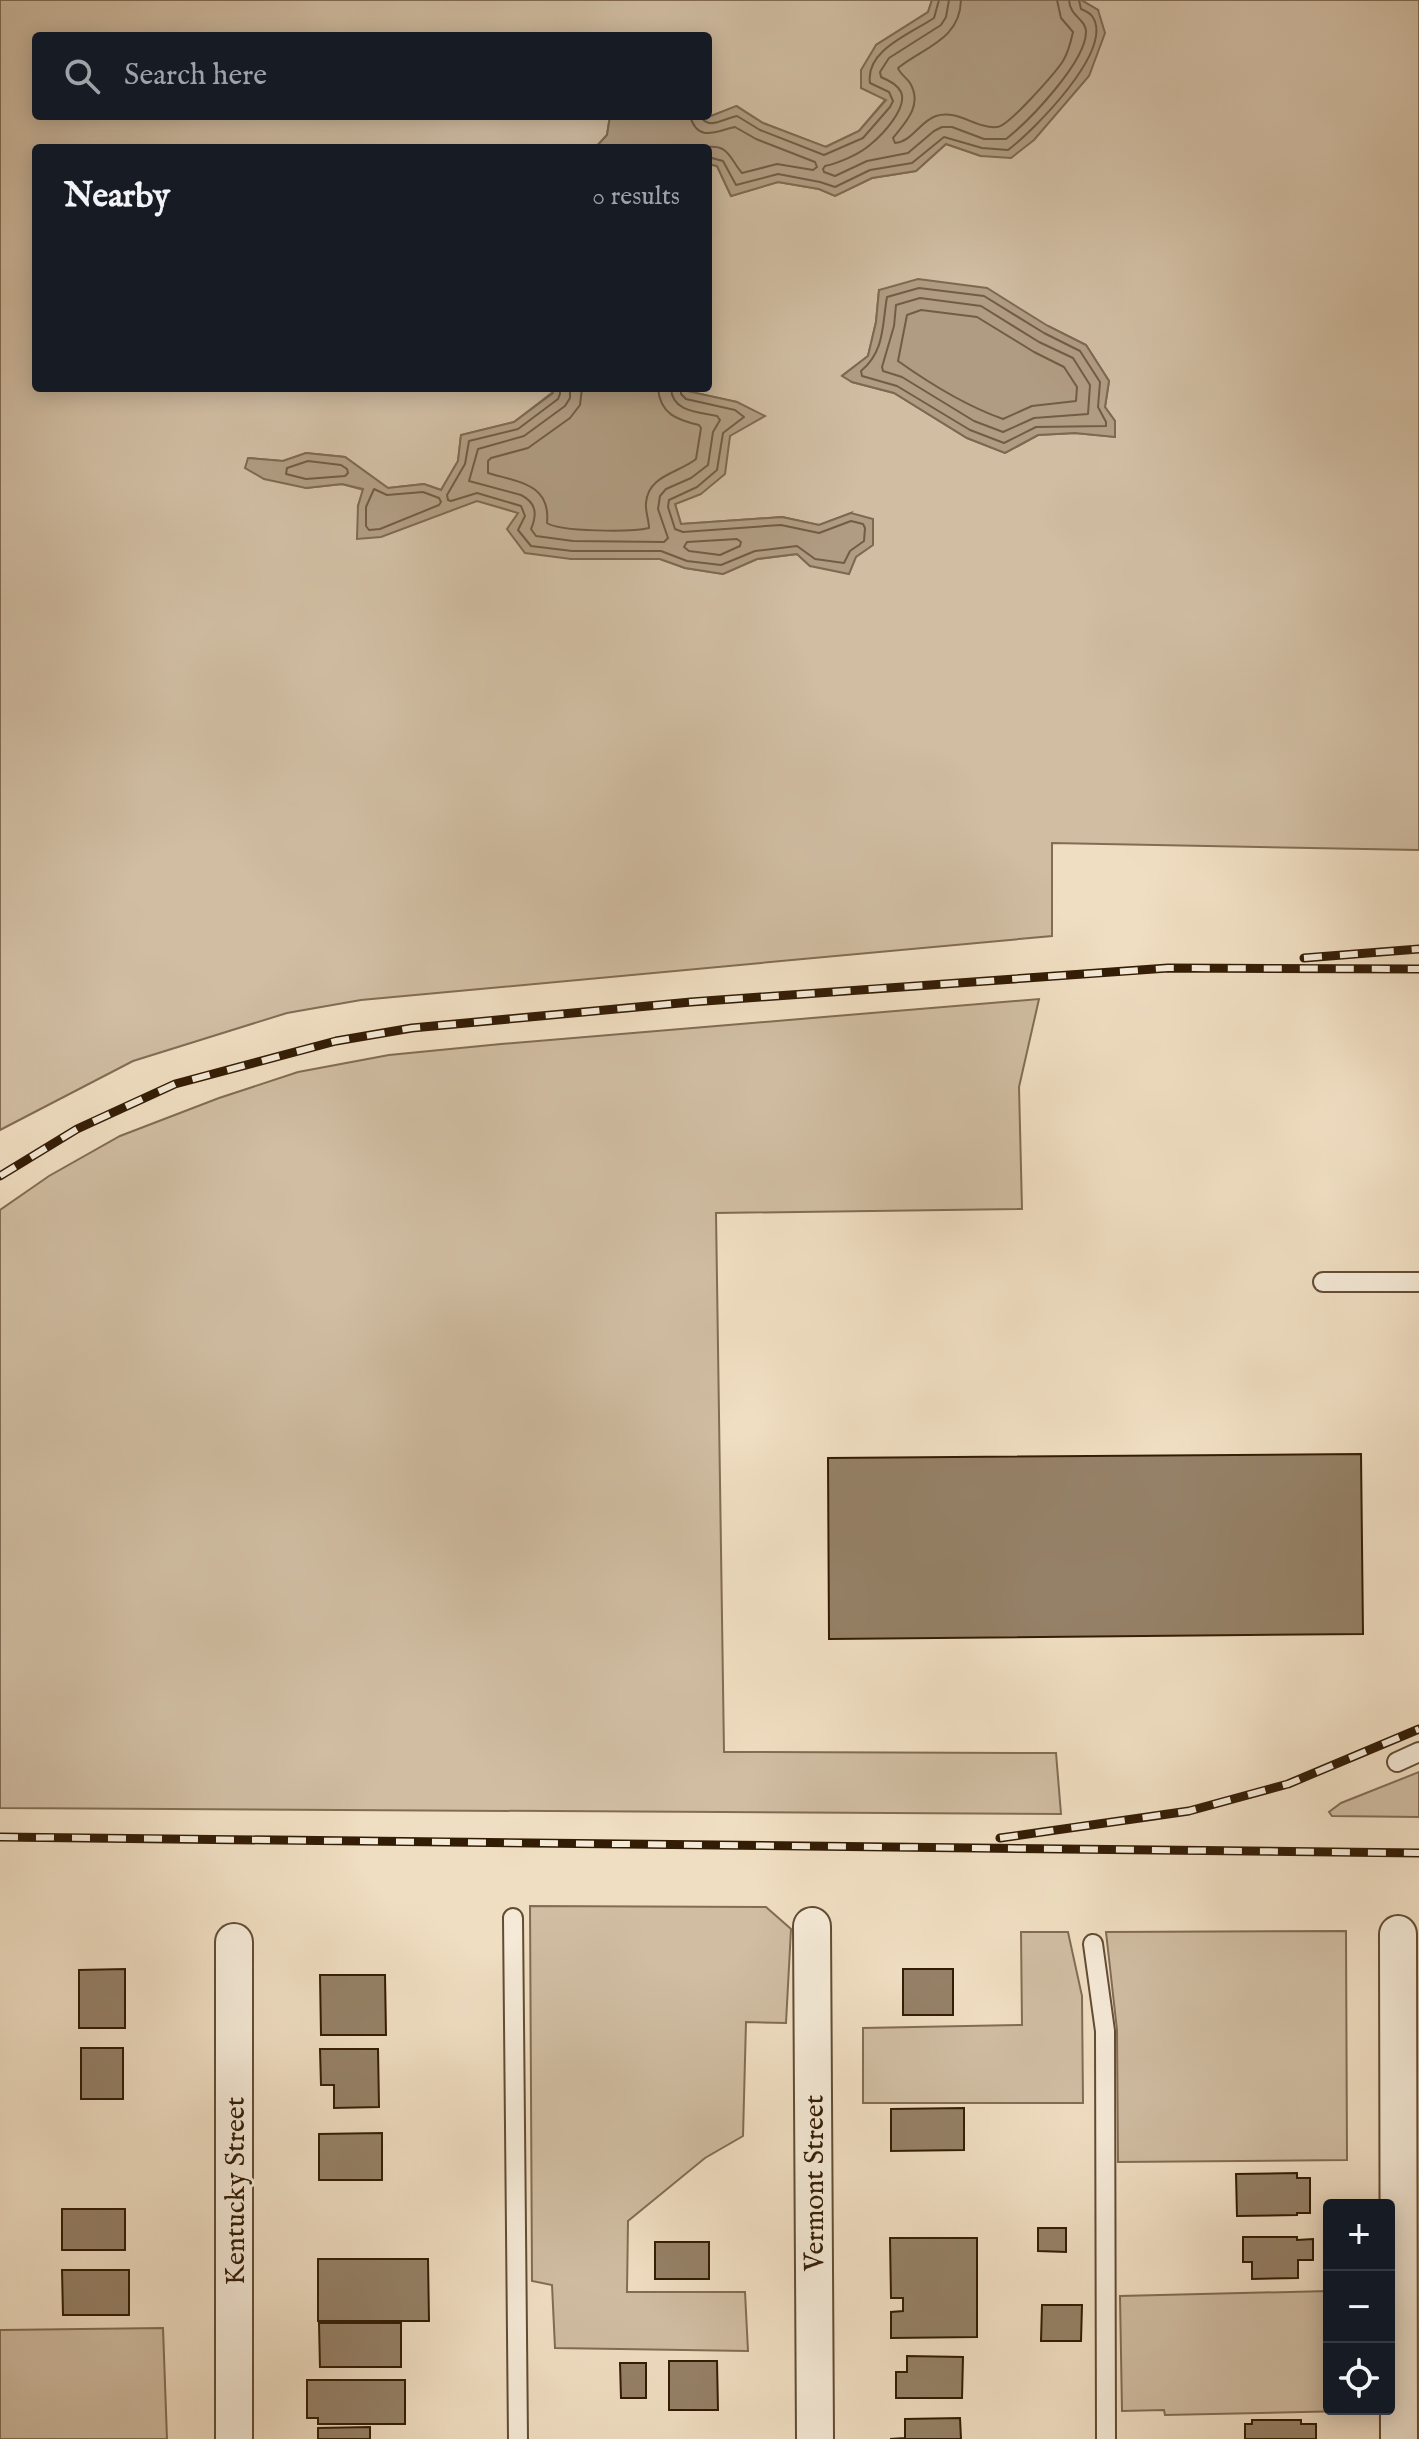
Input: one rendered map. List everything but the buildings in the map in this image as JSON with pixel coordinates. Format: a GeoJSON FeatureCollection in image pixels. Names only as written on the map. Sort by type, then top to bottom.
{"type":"FeatureCollection","features":[{"type":"Feature","properties":{"kind":"street","name":"Vermont Street"},"geometry":{"type":"LineString","coordinates":[[812,1926],[815,2439]]}},
{"type":"Feature","properties":{"kind":"street"},"geometry":{"type":"LineString","coordinates":[[1398,1934],[1399,2439]]}},
{"type":"Feature","properties":{"kind":"street","name":"Kentucky Street"},"geometry":{"type":"LineString","coordinates":[[234,1942],[234,2439]]}},
{"type":"Feature","properties":{"kind":"lane"},"geometry":{"type":"LineString","coordinates":[[1323,1282],[1419,1282]]}},
{"type":"Feature","properties":{"kind":"lane"},"geometry":{"type":"LineString","coordinates":[[1397,1762],[1419,1752]]}},
{"type":"Feature","properties":{"kind":"lane"},"geometry":{"type":"LineString","coordinates":[[513,1918],[518,2439]]}},
{"type":"Feature","properties":{"kind":"lane"},"geometry":{"type":"LineString","coordinates":[[1093,1944],[1105,2031],[1106,2439]]}},
{"type":"Feature","properties":{"kind":"shaded area"},"geometry":{"type":"Polygon","coordinates":[[[0,0],[932,0],[928,12],[876,45],[886,99],[859,131],[825,147],[763,123],[737,106],[712,116],[712,32],[32,32],[32,120],[609,120],[607,135],[599,144],[32,144],[32,392],[553,392],[514,422],[461,435],[458,461],[441,490],[424,484],[388,488],[345,457],[306,453],[283,461],[249,458],[306,488],[342,484],[364,490],[358,506],[437,514],[477,500],[519,513],[571,559],[660,559],[685,568],[723,574],[757,559],[797,554],[810,566],[851,513],[819,525],[782,517],[681,524],[675,504],[701,494],[730,436],[737,402],[691,392],[712,392],[712,165],[717,166],[731,196],[778,182],[819,189],[835,196],[872,178],[916,171],[946,144],[981,156],[1098,10],[1081,0],[1419,0],[1419,850],[1052,843],[1052,936],[361,1000],[287,1013],[133,1061],[0,1130],[0,0]],[[879,290],[868,356],[843,375],[852,382],[894,393],[967,438],[1005,453],[1038,435],[1075,433],[1115,437],[1115,421],[1105,407],[1109,381],[1086,345],[1048,326],[879,290]]]}},
{"type":"Feature","properties":{"kind":"shaded area"},"geometry":{"type":"Polygon","coordinates":[[[1039,999],[1019,1087],[1022,1209],[716,1213],[724,1752],[1056,1753],[1061,1814],[0,1808],[0,1210],[49,1176],[120,1136],[298,1072],[389,1055],[1039,999]]]}},
{"type":"Feature","properties":{"kind":"shaded area"},"geometry":{"type":"Polygon","coordinates":[[[1419,1772],[1419,1817],[1332,1816],[1329,1812],[1341,1803],[1419,1772]]]}},
{"type":"Feature","properties":{"kind":"shaded area"},"geometry":{"type":"Polygon","coordinates":[[[530,1906],[766,1907],[791,1929],[786,2023],[746,2022],[743,2136],[705,2158],[628,2221],[627,2292],[745,2292],[748,2351],[555,2348],[552,2285],[532,2281],[530,1906]]]}},
{"type":"Feature","properties":{"kind":"shaded area"},"geometry":{"type":"Polygon","coordinates":[[[1346,1931],[1347,2160],[1118,2162],[1117,2030],[1106,1932],[1346,1931]]]}},
{"type":"Feature","properties":{"kind":"shaded area"},"geometry":{"type":"Polygon","coordinates":[[[1021,1932],[1068,1932],[1082,1996],[1083,2103],[863,2103],[863,2028],[1022,2025],[1021,1932]]]}},
{"type":"Feature","properties":{"kind":"shaded area"},"geometry":{"type":"Polygon","coordinates":[[[1323,2291],[1323,2412],[1165,2415],[1164,2410],[1122,2411],[1120,2296],[1323,2291]]]}},
{"type":"Feature","properties":{"kind":"shaded area"},"geometry":{"type":"Polygon","coordinates":[[[163,2328],[167,2439],[0,2439],[0,2330],[163,2328]]]}},
{"type":"Feature","properties":{"kind":"water"},"geometry":{"type":"Polygon","coordinates":[[[932,0],[1081,0],[1098,10],[1105,33],[1089,76],[1034,140],[1011,158],[981,156],[946,144],[916,171],[872,178],[835,196],[819,189],[778,182],[731,196],[717,166],[712,165],[712,144],[599,144],[607,135],[609,120],[712,120],[712,116],[736,106],[763,123],[826,147],[859,131],[886,100],[861,88],[861,70],[876,45],[928,12],[932,0]]]}},
{"type":"Feature","properties":{"kind":"water"},"geometry":{"type":"Polygon","coordinates":[[[918,279],[987,288],[1048,326],[1086,345],[1109,381],[1105,407],[1115,421],[1115,437],[1075,433],[1038,435],[1005,453],[967,438],[894,393],[852,382],[842,376],[868,356],[879,290],[918,279]]]}},
{"type":"Feature","properties":{"kind":"water"},"geometry":{"type":"Polygon","coordinates":[[[692,392],[737,402],[765,416],[730,436],[725,474],[701,494],[675,504],[681,524],[782,517],[819,525],[851,513],[873,519],[873,545],[856,557],[849,574],[810,566],[797,554],[757,559],[723,574],[685,568],[660,559],[571,559],[525,553],[507,529],[518,513],[477,501],[381,537],[357,539],[358,506],[363,489],[342,484],[306,488],[264,479],[245,468],[248,458],[283,461],[306,453],[345,457],[388,488],[424,484],[441,490],[458,461],[461,435],[514,422],[553,393],[692,392]]]}},
{"type":"Feature","properties":{"kind":"railway"},"geometry":{"type":"LineString","coordinates":[[1304,958],[1419,949]]}},
{"type":"Feature","properties":{"kind":"railway"},"geometry":{"type":"LineString","coordinates":[[0,1176],[77,1129],[175,1084],[336,1041],[412,1028],[691,1002],[1168,968],[1419,969]]}},
{"type":"Feature","properties":{"kind":"railway"},"geometry":{"type":"LineString","coordinates":[[1000,1838],[1189,1811],[1288,1784],[1419,1729]]}},
{"type":"Feature","properties":{"kind":"railway"},"geometry":{"type":"LineString","coordinates":[[0,1837],[1419,1853]]}}]}
